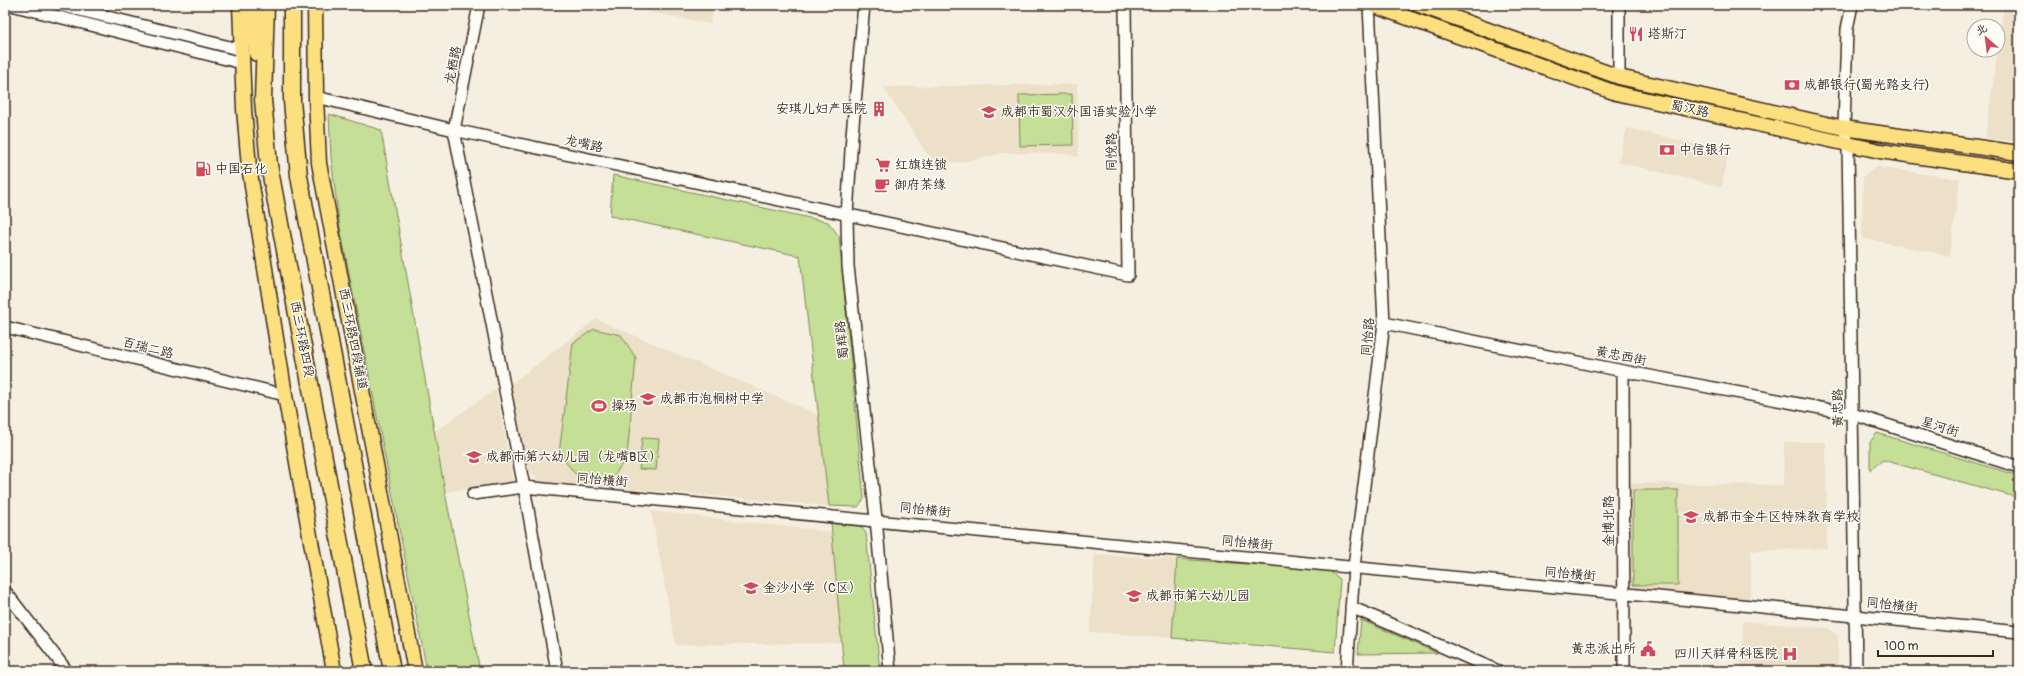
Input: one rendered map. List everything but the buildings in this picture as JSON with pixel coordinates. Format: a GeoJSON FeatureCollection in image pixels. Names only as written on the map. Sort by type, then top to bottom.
{"type":"FeatureCollection","features":[{"type":"Feature","properties":{"kind":"highway"},"geometry":{"type":"LineString","coordinates":[[252,5],[252,19],[263,100]]}},
{"type":"Feature","properties":{"kind":"highway","name":"西三环路四段"},"geometry":{"type":"LineString","coordinates":[[266,5],[263,100],[269,165],[364,671]]}},
{"type":"Feature","properties":{"kind":"highway","name":"西三环路四段"},"geometry":{"type":"LineString","coordinates":[[292,5],[292,101],[299,176],[392,671]]}},
{"type":"Feature","properties":{"kind":"main road"},"geometry":{"type":"LineString","coordinates":[[240,5],[249,167],[285,395],[334,671]]}},
{"type":"Feature","properties":{"kind":"main road","name":"西三环路四段辅道"},"geometry":{"type":"LineString","coordinates":[[315,5],[316,97],[319,164],[415,671]]}},
{"type":"Feature","properties":{"kind":"main road","name":"蜀汉路"},"geometry":{"type":"LineString","coordinates":[[1372,5],[1616,93],[1880,151],[2019,171]]}},
{"type":"Feature","properties":{"kind":"main road","name":"蜀汉路"},"geometry":{"type":"LineString","coordinates":[[1419,5],[1619,77],[1844,128],[2019,152]]}},
{"type":"Feature","properties":{"kind":"street"},"geometry":{"type":"LineString","coordinates":[[11,5],[242,57]]}},
{"type":"Feature","properties":{"kind":"street"},"geometry":{"type":"LineString","coordinates":[[59,5],[242,57]]}},
{"type":"Feature","properties":{"kind":"street","name":"龙栖路"},"geometry":{"type":"LineString","coordinates":[[454,130],[479,5]]}},
{"type":"Feature","properties":{"kind":"street","name":"蜀辉路"},"geometry":{"type":"LineString","coordinates":[[864,5],[852,135],[847,216],[848,266],[876,519],[890,671]]}},
{"type":"Feature","properties":{"kind":"street","name":"同悦路"},"geometry":{"type":"LineString","coordinates":[[1125,5],[1128,275]]}},
{"type":"Feature","properties":{"kind":"street","name":"同怡路"},"geometry":{"type":"LineString","coordinates":[[1346,671],[1354,568],[1384,323],[1369,5]]}},
{"type":"Feature","properties":{"kind":"street"},"geometry":{"type":"LineString","coordinates":[[1619,5],[1619,77]]}},
{"type":"Feature","properties":{"kind":"street","name":"黄忠路"},"geometry":{"type":"LineString","coordinates":[[1852,5],[1846,29],[1844,128],[1848,144],[1856,671]]}},
{"type":"Feature","properties":{"kind":"street","name":"龙嘴路"},"geometry":{"type":"LineString","coordinates":[[316,97],[454,130],[847,216],[1128,275]]}},
{"type":"Feature","properties":{"kind":"street"},"geometry":{"type":"LineString","coordinates":[[454,130],[524,487],[558,671]]}},
{"type":"Feature","properties":{"kind":"street","name":"黄忠西街"},"geometry":{"type":"LineString","coordinates":[[1384,323],[1623,372],[1852,414]]}},
{"type":"Feature","properties":{"kind":"street","name":"百瑞二路"},"geometry":{"type":"LineString","coordinates":[[5,327],[285,395]]}},
{"type":"Feature","properties":{"kind":"street","name":"金博北路"},"geometry":{"type":"LineString","coordinates":[[1623,372],[1624,671]]}},
{"type":"Feature","properties":{"kind":"street","name":"星河街"},"geometry":{"type":"LineString","coordinates":[[1852,414],[2019,467]]}},
{"type":"Feature","properties":{"kind":"street","name":"同怡横街"},"geometry":{"type":"LineString","coordinates":[[472,494],[524,487],[876,519],[1354,568],[2019,632]]}},
{"type":"Feature","properties":{"kind":"street"},"geometry":{"type":"LineString","coordinates":[[5,591],[67,671]]}},
{"type":"Feature","properties":{"kind":"street"},"geometry":{"type":"LineString","coordinates":[[1351,607],[1498,671]]}},
{"type":"Feature","properties":{"kind":"shaded area"},"geometry":{"type":"Polygon","coordinates":[[[650,5],[714,5],[710,24],[649,12],[650,5]]]}},
{"type":"Feature","properties":{"kind":"shaded area"},"geometry":{"type":"Polygon","coordinates":[[[2004,5],[2019,5],[2019,142],[1985,138],[1996,58],[2006,58],[2006,18],[2002,18],[2004,5]]]}},
{"type":"Feature","properties":{"kind":"shaded area","name":"成都市蜀汉外国语实验小学"},"geometry":{"type":"Polygon","coordinates":[[[1077,84],[1079,157],[1064,154],[1002,153],[964,162],[946,163],[933,159],[926,152],[883,87],[1077,84]]]}},
{"type":"Feature","properties":{"kind":"shaded area"},"geometry":{"type":"Polygon","coordinates":[[[1627,128],[1728,152],[1722,187],[1618,162],[1627,128]]]}},
{"type":"Feature","properties":{"kind":"shaded area"},"geometry":{"type":"Polygon","coordinates":[[[1876,167],[1960,179],[1950,256],[1862,238],[1863,177],[1876,167]]]}},
{"type":"Feature","properties":{"kind":"shaded area","name":"成都市泡桐树中学"},"geometry":{"type":"Polygon","coordinates":[[[596,319],[819,415],[829,506],[539,481],[527,467],[511,384],[596,319]]]}},
{"type":"Feature","properties":{"kind":"shaded area","name":"成都市第六幼儿园（龙嘴B区）"},"geometry":{"type":"Polygon","coordinates":[[[496,389],[513,481],[445,492],[434,432],[496,389]]]}},
{"type":"Feature","properties":{"kind":"shaded area","name":"成都市金牛区特殊教育学校"},"geometry":{"type":"Polygon","coordinates":[[[1784,442],[1826,442],[1827,548],[1751,551],[1751,601],[1638,589],[1630,583],[1631,483],[1783,485],[1784,442]]]}},
{"type":"Feature","properties":{"kind":"shaded area","name":"金沙小学（C区）"},"geometry":{"type":"Polygon","coordinates":[[[651,511],[832,532],[841,643],[676,645],[651,511]]]}},
{"type":"Feature","properties":{"kind":"shaded area","name":"成都市第六幼儿园"},"geometry":{"type":"Polygon","coordinates":[[[1095,554],[1177,559],[1172,638],[1090,632],[1095,554]]]}},
{"type":"Feature","properties":{"kind":"shaded area","name":"四川天祥骨科医院"},"geometry":{"type":"Polygon","coordinates":[[[1743,621],[1829,628],[1838,636],[1838,671],[1741,671],[1743,621]]]}},
{"type":"Feature","properties":{"kind":"green space"},"geometry":{"type":"Polygon","coordinates":[[[1072,94],[1073,145],[1020,146],[1019,95],[1072,94]]]}},
{"type":"Feature","properties":{"kind":"green space"},"geometry":{"type":"Polygon","coordinates":[[[329,114],[381,130],[445,492],[480,671],[427,671],[339,222],[331,158],[329,114]]]}},
{"type":"Feature","properties":{"kind":"green space"},"geometry":{"type":"Polygon","coordinates":[[[613,175],[828,222],[839,236],[864,499],[858,507],[829,506],[800,256],[610,216],[613,175]]]}},
{"type":"Feature","properties":{"kind":"green space","name":"操场"},"geometry":{"type":"Polygon","coordinates":[[[594,329],[621,335],[636,358],[627,457],[609,483],[582,482],[559,454],[573,343],[594,329]]]}},
{"type":"Feature","properties":{"kind":"green space"},"geometry":{"type":"Polygon","coordinates":[[[1877,433],[2019,476],[2019,498],[1883,460],[1870,470],[1870,442],[1877,433]]]}},
{"type":"Feature","properties":{"kind":"green space"},"geometry":{"type":"Polygon","coordinates":[[[642,438],[659,439],[656,470],[639,469],[642,438]]]}},
{"type":"Feature","properties":{"kind":"green space"},"geometry":{"type":"Polygon","coordinates":[[[1633,490],[1678,490],[1678,585],[1633,585],[1633,490]]]}},
{"type":"Feature","properties":{"kind":"green space"},"geometry":{"type":"Polygon","coordinates":[[[831,523],[859,525],[866,533],[880,671],[844,671],[831,523]]]}},
{"type":"Feature","properties":{"kind":"green space"},"geometry":{"type":"Polygon","coordinates":[[[1177,559],[1328,570],[1340,579],[1335,652],[1172,638],[1177,559]]]}},
{"type":"Feature","properties":{"kind":"green space"},"geometry":{"type":"Polygon","coordinates":[[[1361,620],[1437,653],[1358,654],[1361,620]]]}},
{"type":"Feature","properties":{"kind":"water"},"geometry":{"type":"Polygon","coordinates":[[[604,665],[633,667],[633,671],[604,671],[604,665]]]}},
{"type":"Feature","properties":{"kind":"waterway"},"geometry":{"type":"LineString","coordinates":[[37,5],[59,11]]}},
{"type":"Feature","properties":{"kind":"waterway"},"geometry":{"type":"LineString","coordinates":[[115,24],[214,49]]}},
{"type":"Feature","properties":{"kind":"place","name":"塔斯汀"},"geometry":{"type":"Point","coordinates":[1636,34]}},
{"type":"Feature","properties":{"kind":"place","name":"成都银行(蜀光路支行)"},"geometry":{"type":"Point","coordinates":[1792,85]}},
{"type":"Feature","properties":{"kind":"place","name":"安琪儿妇产医院"},"geometry":{"type":"Point","coordinates":[879,109]}},
{"type":"Feature","properties":{"kind":"place","name":"成都市蜀汉外国语实验小学"},"geometry":{"type":"Point","coordinates":[989,112]}},
{"type":"Feature","properties":{"kind":"place","name":"中信银行"},"geometry":{"type":"Point","coordinates":[1667,150]}},
{"type":"Feature","properties":{"kind":"place","name":"红旗连锁"},"geometry":{"type":"Point","coordinates":[883,165]}},
{"type":"Feature","properties":{"kind":"place","name":"中国石化"},"geometry":{"type":"Point","coordinates":[203,169]}},
{"type":"Feature","properties":{"kind":"place","name":"御府茶缘"},"geometry":{"type":"Point","coordinates":[882,185]}},
{"type":"Feature","properties":{"kind":"place","name":"成都市泡桐树中学"},"geometry":{"type":"Point","coordinates":[648,399]}},
{"type":"Feature","properties":{"kind":"place","name":"操场"},"geometry":{"type":"Point","coordinates":[599,406]}},
{"type":"Feature","properties":{"kind":"place","name":"成都市第六幼儿园（龙嘴B区）"},"geometry":{"type":"Point","coordinates":[474,457]}},
{"type":"Feature","properties":{"kind":"place","name":"成都市金牛区特殊教育学校"},"geometry":{"type":"Point","coordinates":[1691,517]}},
{"type":"Feature","properties":{"kind":"place","name":"金沙小学（C区）"},"geometry":{"type":"Point","coordinates":[751,588]}},
{"type":"Feature","properties":{"kind":"place","name":"成都市第六幼儿园"},"geometry":{"type":"Point","coordinates":[1134,596]}},
{"type":"Feature","properties":{"kind":"place","name":"黄忠派出所"},"geometry":{"type":"Point","coordinates":[1648,649]}},
{"type":"Feature","properties":{"kind":"place","name":"四川天祥骨科医院"},"geometry":{"type":"Point","coordinates":[1790,654]}}]}
